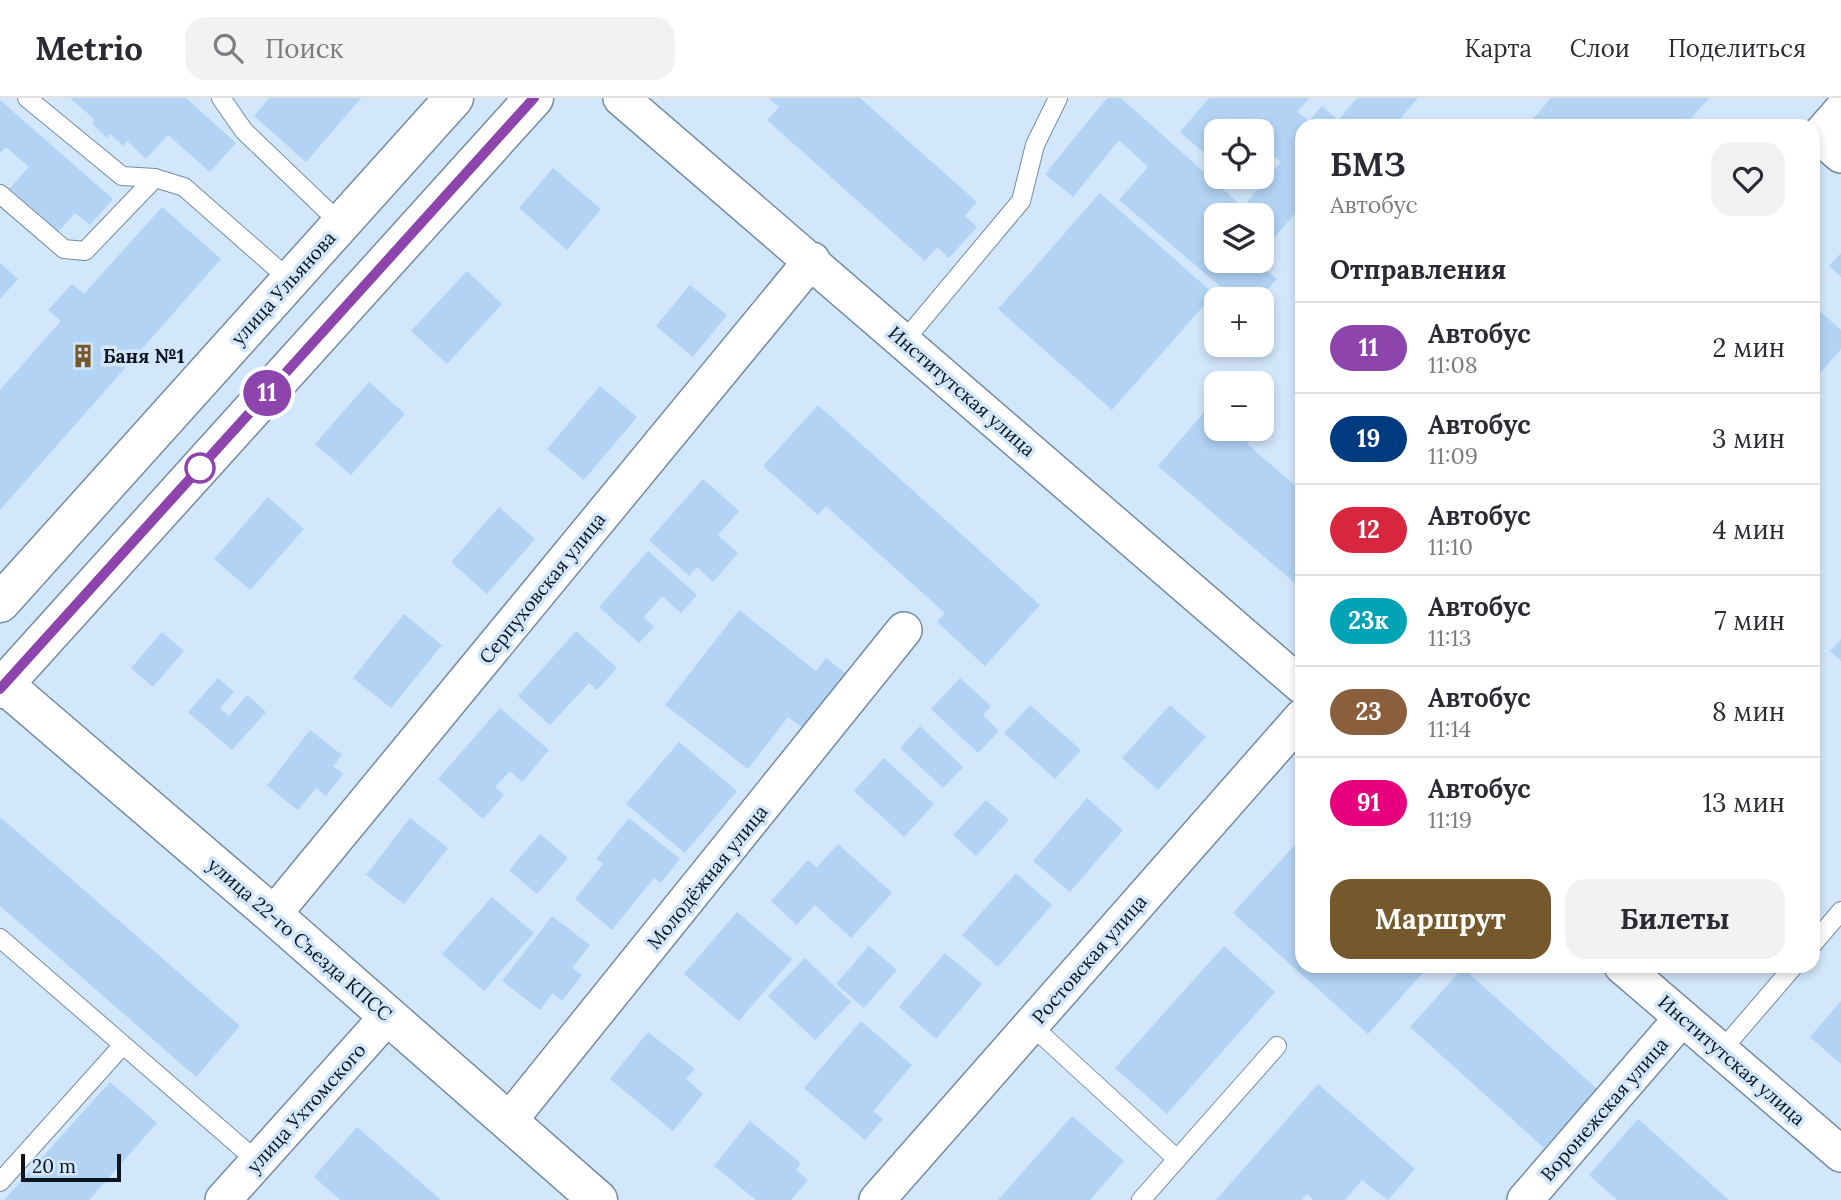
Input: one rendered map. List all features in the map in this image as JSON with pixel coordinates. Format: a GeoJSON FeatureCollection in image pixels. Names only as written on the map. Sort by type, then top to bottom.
{"type":"FeatureCollection","features":[{"type":"Feature","properties":{"kind":"main road","name":"улица Ульянова"},"geometry":{"type":"LineString","coordinates":[[5,587],[291,281],[454,98]]}},
{"type":"Feature","properties":{"kind":"main road"},"geometry":{"type":"LineString","coordinates":[[1,684],[534,98]]}},
{"type":"Feature","properties":{"kind":"main road","name":"улица 22-го Съезда КПСС"},"geometry":{"type":"LineString","coordinates":[[1,684],[273,915],[598,1200]]}},
{"type":"Feature","properties":{"kind":"street","name":"Институтская улица"},"geometry":{"type":"LineString","coordinates":[[621,98],[812,260],[1295,680]]}},
{"type":"Feature","properties":{"kind":"street","name":"Серпуховская улица"},"geometry":{"type":"LineString","coordinates":[[273,915],[812,260]]}},
{"type":"Feature","properties":{"kind":"street","name":"Молодёжная улица"},"geometry":{"type":"LineString","coordinates":[[508,1122],[904,630]]}},
{"type":"Feature","properties":{"kind":"street","name":"Ростовская улица"},"geometry":{"type":"LineString","coordinates":[[889,1196],[1031,1025],[1295,725]]}},
{"type":"Feature","properties":{"kind":"street","name":"Институтская улица"},"geometry":{"type":"LineString","coordinates":[[1630,973],[1841,1154]]}},
{"type":"Feature","properties":{"kind":"street","name":"улица Ухтомского"},"geometry":{"type":"LineString","coordinates":[[226,1199],[388,1016]]}},
{"type":"Feature","properties":{"kind":"street","name":"Воронежская улица"},"geometry":{"type":"LineString","coordinates":[[1525,1200],[1682,1018]]}},
{"type":"Feature","properties":{"kind":"lane"},"geometry":{"type":"LineString","coordinates":[[27,98],[122,176],[155,178],[184,187],[291,281]]}},
{"type":"Feature","properties":{"kind":"lane"},"geometry":{"type":"LineString","coordinates":[[221,98],[244,131],[341,224]]}},
{"type":"Feature","properties":{"kind":"lane"},"geometry":{"type":"LineString","coordinates":[[904,341],[1021,201],[1035,145],[1058,98]]}},
{"type":"Feature","properties":{"kind":"lane"},"geometry":{"type":"LineString","coordinates":[[0,194],[64,249],[85,251],[155,178]]}},
{"type":"Feature","properties":{"kind":"lane"},"geometry":{"type":"LineString","coordinates":[[1820,936],[1841,911]]}},
{"type":"Feature","properties":{"kind":"lane"},"geometry":{"type":"LineString","coordinates":[[3,947],[258,1162]]}},
{"type":"Feature","properties":{"kind":"lane"},"geometry":{"type":"LineString","coordinates":[[1721,1051],[1788,973]]}},
{"type":"Feature","properties":{"kind":"lane"},"geometry":{"type":"LineString","coordinates":[[1031,1025],[1177,1159]]}},
{"type":"Feature","properties":{"kind":"lane"},"geometry":{"type":"LineString","coordinates":[[0,1182],[122,1046]]}},
{"type":"Feature","properties":{"kind":"lane"},"geometry":{"type":"LineString","coordinates":[[1141,1200],[1277,1046]]}},
{"type":"Feature","properties":{"kind":"building"},"geometry":{"type":"Polygon","coordinates":[[[70,98],[186,98],[236,143],[210,172],[168,135],[146,159],[127,141],[123,146],[110,134],[107,138],[92,124],[95,120],[70,98]]]}},
{"type":"Feature","properties":{"kind":"building"},"geometry":{"type":"Polygon","coordinates":[[[269,98],[361,98],[306,162],[254,116],[269,98]]]}},
{"type":"Feature","properties":{"kind":"building"},"geometry":{"type":"Polygon","coordinates":[[[769,98],[860,98],[977,202],[965,216],[977,227],[949,258],[937,247],[925,261],[767,120],[779,107],[769,98]]]}},
{"type":"Feature","properties":{"kind":"building"},"geometry":{"type":"Polygon","coordinates":[[[1107,98],[1121,98],[1204,172],[1204,189],[1223,189],[1239,203],[1204,203],[1204,273],[1119,200],[1148,167],[1119,140],[1073,197],[1045,174],[1107,98]]]}},
{"type":"Feature","properties":{"kind":"building"},"geometry":{"type":"Polygon","coordinates":[[[1209,98],[1309,98],[1297,112],[1306,119],[1295,119],[1295,213],[1274,238],[1274,203],[1246,203],[1258,189],[1274,189],[1274,170],[1281,162],[1274,156],[1274,119],[1204,119],[1204,153],[1180,132],[1209,98]]]}},
{"type":"Feature","properties":{"kind":"building"},"geometry":{"type":"Polygon","coordinates":[[[1357,98],[1418,98],[1400,119],[1339,119],[1357,98]]]}},
{"type":"Feature","properties":{"kind":"building"},"geometry":{"type":"Polygon","coordinates":[[[1551,98],[1709,98],[1690,119],[1533,119],[1551,98]]]}},
{"type":"Feature","properties":{"kind":"building"},"geometry":{"type":"Polygon","coordinates":[[[0,100],[113,199],[90,225],[75,213],[58,232],[9,189],[29,167],[6,147],[0,153],[0,100]]]}},
{"type":"Feature","properties":{"kind":"building"},"geometry":{"type":"Polygon","coordinates":[[[1322,106],[1337,119],[1311,119],[1322,106]]]}},
{"type":"Feature","properties":{"kind":"building"},"geometry":{"type":"Polygon","coordinates":[[[553,168],[601,209],[567,250],[519,208],[553,168]]]}},
{"type":"Feature","properties":{"kind":"building"},"geometry":{"type":"Polygon","coordinates":[[[1100,193],[1206,287],[1204,305],[1112,410],[998,309],[1100,193]]]}},
{"type":"Feature","properties":{"kind":"building","name":"Баня №1"},"geometry":{"type":"Polygon","coordinates":[[[162,207],[221,259],[0,510],[0,390],[61,321],[48,310],[72,284],[84,294],[162,207]]]}},
{"type":"Feature","properties":{"kind":"building"},"geometry":{"type":"Polygon","coordinates":[[[1841,253],[1841,277],[1829,266],[1841,253]]]}},
{"type":"Feature","properties":{"kind":"building"},"geometry":{"type":"Polygon","coordinates":[[[0,263],[18,279],[0,299],[0,263]]]}},
{"type":"Feature","properties":{"kind":"building"},"geometry":{"type":"Polygon","coordinates":[[[467,271],[502,304],[447,364],[411,331],[467,271]]]}},
{"type":"Feature","properties":{"kind":"building"},"geometry":{"type":"Polygon","coordinates":[[[1205,273],[1270,273],[1277,279],[1270,287],[1221,287],[1205,273]]]}},
{"type":"Feature","properties":{"kind":"building"},"geometry":{"type":"Polygon","coordinates":[[[690,285],[727,315],[693,357],[656,326],[690,285]]]}},
{"type":"Feature","properties":{"kind":"building"},"geometry":{"type":"Polygon","coordinates":[[[1820,311],[1841,330],[1841,349],[1820,373],[1820,311]]]}},
{"type":"Feature","properties":{"kind":"building"},"geometry":{"type":"Polygon","coordinates":[[[369,382],[405,414],[351,475],[315,444],[369,382]]]}},
{"type":"Feature","properties":{"kind":"building"},"geometry":{"type":"Polygon","coordinates":[[[600,386],[637,417],[584,480],[547,449],[600,386]]]}},
{"type":"Feature","properties":{"kind":"building"},"geometry":{"type":"Polygon","coordinates":[[[818,405],[1040,605],[985,666],[937,622],[945,613],[826,506],[818,515],[763,466],[818,405]]]}},
{"type":"Feature","properties":{"kind":"building"},"geometry":{"type":"Polygon","coordinates":[[[1204,412],[1204,441],[1249,441],[1247,444],[1295,485],[1295,583],[1158,466],[1204,412]]]}},
{"type":"Feature","properties":{"kind":"building"},"geometry":{"type":"Polygon","coordinates":[[[703,479],[739,511],[718,535],[738,553],[713,582],[697,567],[689,576],[649,540],[703,479]]]}},
{"type":"Feature","properties":{"kind":"building"},"geometry":{"type":"Polygon","coordinates":[[[268,497],[304,529],[250,590],[214,559],[268,497]]]}},
{"type":"Feature","properties":{"kind":"building"},"geometry":{"type":"Polygon","coordinates":[[[499,507],[535,539],[487,594],[451,562],[499,507]]]}},
{"type":"Feature","properties":{"kind":"building"},"geometry":{"type":"Polygon","coordinates":[[[648,551],[697,595],[681,613],[662,596],[644,617],[654,627],[639,643],[599,607],[648,551]]]}},
{"type":"Feature","properties":{"kind":"building"},"geometry":{"type":"Polygon","coordinates":[[[739,610],[816,671],[826,658],[850,677],[807,731],[788,717],[748,769],[665,705],[739,610]]]}},
{"type":"Feature","properties":{"kind":"building"},"geometry":{"type":"Polygon","coordinates":[[[404,614],[442,645],[391,708],[353,678],[404,614]]]}},
{"type":"Feature","properties":{"kind":"building"},"geometry":{"type":"Polygon","coordinates":[[[576,631],[617,668],[597,690],[589,683],[550,725],[518,696],[576,631]]]}},
{"type":"Feature","properties":{"kind":"building"},"geometry":{"type":"Polygon","coordinates":[[[162,632],[184,651],[153,687],[131,668],[162,632]]]}},
{"type":"Feature","properties":{"kind":"building"},"geometry":{"type":"Polygon","coordinates":[[[1841,639],[1841,661],[1830,651],[1841,639]]]}},
{"type":"Feature","properties":{"kind":"building"},"geometry":{"type":"Polygon","coordinates":[[[218,678],[234,692],[220,708],[229,716],[247,695],[266,712],[232,750],[188,712],[218,678]]]}},
{"type":"Feature","properties":{"kind":"building"},"geometry":{"type":"Polygon","coordinates":[[[960,678],[991,706],[983,715],[999,731],[978,753],[931,709],[960,678]]]}},
{"type":"Feature","properties":{"kind":"building"},"geometry":{"type":"Polygon","coordinates":[[[1030,705],[1081,750],[1055,779],[1004,733],[1030,705]]]}},
{"type":"Feature","properties":{"kind":"building"},"geometry":{"type":"Polygon","coordinates":[[[1170,705],[1206,737],[1158,790],[1122,758],[1170,705]]]}},
{"type":"Feature","properties":{"kind":"building"},"geometry":{"type":"Polygon","coordinates":[[[500,708],[549,750],[522,782],[510,771],[495,787],[504,795],[483,819],[438,779],[500,708]]]}},
{"type":"Feature","properties":{"kind":"building"},"geometry":{"type":"Polygon","coordinates":[[[920,726],[963,767],[943,788],[900,748],[920,726]]]}},
{"type":"Feature","properties":{"kind":"building"},"geometry":{"type":"Polygon","coordinates":[[[310,730],[342,755],[333,766],[343,774],[326,796],[316,788],[298,810],[267,786],[310,730]]]}},
{"type":"Feature","properties":{"kind":"building"},"geometry":{"type":"Polygon","coordinates":[[[679,742],[737,791],[685,853],[626,804],[679,742]]]}},
{"type":"Feature","properties":{"kind":"building"},"geometry":{"type":"Polygon","coordinates":[[[884,758],[934,804],[904,837],[854,791],[884,758]]]}},
{"type":"Feature","properties":{"kind":"building"},"geometry":{"type":"Polygon","coordinates":[[[1087,798],[1123,830],[1070,892],[1033,861],[1087,798]]]}},
{"type":"Feature","properties":{"kind":"building"},"geometry":{"type":"Polygon","coordinates":[[[986,800],[1009,820],[976,856],[953,835],[986,800]]]}},
{"type":"Feature","properties":{"kind":"building"},"geometry":{"type":"Polygon","coordinates":[[[0,817],[240,1026],[196,1077],[0,906],[0,817]]]}},
{"type":"Feature","properties":{"kind":"building"},"geometry":{"type":"Polygon","coordinates":[[[410,818],[448,848],[404,904],[366,875],[410,818]]]}},
{"type":"Feature","properties":{"kind":"building"},"geometry":{"type":"Polygon","coordinates":[[[629,818],[680,859],[661,883],[654,878],[612,930],[575,899],[603,864],[596,859],[629,818]]]}},
{"type":"Feature","properties":{"kind":"building"},"geometry":{"type":"Polygon","coordinates":[[[540,834],[568,858],[537,894],[509,870],[540,834]]]}},
{"type":"Feature","properties":{"kind":"building"},"geometry":{"type":"Polygon","coordinates":[[[838,844],[892,893],[851,938],[815,905],[797,925],[771,901],[808,860],[817,867],[838,844]]]}},
{"type":"Feature","properties":{"kind":"building"},"geometry":{"type":"Polygon","coordinates":[[[1295,845],[1295,969],[1233,913],[1295,845]]]}},
{"type":"Feature","properties":{"kind":"building"},"geometry":{"type":"Polygon","coordinates":[[[1016,873],[1052,905],[998,967],[962,935],[1016,873]]]}},
{"type":"Feature","properties":{"kind":"building"},"geometry":{"type":"Polygon","coordinates":[[[492,897],[534,933],[484,991],[442,954],[492,897]]]}},
{"type":"Feature","properties":{"kind":"building"},"geometry":{"type":"Polygon","coordinates":[[[737,912],[792,959],[739,1021],[684,974],[737,912]]]}},
{"type":"Feature","properties":{"kind":"building"},"geometry":{"type":"Polygon","coordinates":[[[552,916],[590,945],[572,968],[582,975],[562,1001],[553,993],[540,1010],[502,981],[552,916]]]}},
{"type":"Feature","properties":{"kind":"building"},"geometry":{"type":"Polygon","coordinates":[[[869,946],[897,970],[864,1008],[836,984],[869,946]]]}},
{"type":"Feature","properties":{"kind":"building"},"geometry":{"type":"Polygon","coordinates":[[[1224,946],[1275,992],[1167,1114],[1115,1068],[1224,946]]]}},
{"type":"Feature","properties":{"kind":"building"},"geometry":{"type":"Polygon","coordinates":[[[945,953],[982,984],[936,1039],[899,1007],[945,953]]]}},
{"type":"Feature","properties":{"kind":"building"},"geometry":{"type":"Polygon","coordinates":[[[805,958],[851,1002],[815,1040],[768,996],[805,958]]]}},
{"type":"Feature","properties":{"kind":"building"},"geometry":{"type":"Polygon","coordinates":[[[1300,973],[1423,973],[1368,1034],[1300,973]]]}},
{"type":"Feature","properties":{"kind":"building"},"geometry":{"type":"Polygon","coordinates":[[[1459,973],[1469,973],[1597,1089],[1544,1148],[1410,1027],[1459,973]]]}},
{"type":"Feature","properties":{"kind":"building"},"geometry":{"type":"Polygon","coordinates":[[[1841,1001],[1841,1064],[1810,1037],[1841,1001]]]}},
{"type":"Feature","properties":{"kind":"building"},"geometry":{"type":"Polygon","coordinates":[[[861,1021],[912,1065],[873,1111],[883,1119],[865,1140],[804,1088],[861,1021]]]}},
{"type":"Feature","properties":{"kind":"building"},"geometry":{"type":"Polygon","coordinates":[[[648,1032],[695,1069],[686,1079],[703,1094],[673,1131],[610,1079],[648,1032]]]}},
{"type":"Feature","properties":{"kind":"building"},"geometry":{"type":"Polygon","coordinates":[[[110,1082],[157,1123],[89,1200],[4,1200],[110,1082]]]}},
{"type":"Feature","properties":{"kind":"building"},"geometry":{"type":"Polygon","coordinates":[[[1318,1084],[1415,1169],[1388,1200],[1362,1180],[1345,1200],[1313,1200],[1307,1194],[1302,1200],[1216,1200],[1318,1084]]]}},
{"type":"Feature","properties":{"kind":"building"},"geometry":{"type":"Polygon","coordinates":[[[1072,1116],[1124,1161],[1090,1200],[998,1200],[1072,1116]]]}},
{"type":"Feature","properties":{"kind":"building"},"geometry":{"type":"Polygon","coordinates":[[[1638,1119],[1729,1200],[1617,1200],[1589,1175],[1638,1119]]]}},
{"type":"Feature","properties":{"kind":"building"},"geometry":{"type":"Polygon","coordinates":[[[750,1121],[801,1163],[796,1170],[808,1180],[791,1200],[756,1200],[714,1166],[750,1121]]]}},
{"type":"Feature","properties":{"kind":"building"},"geometry":{"type":"Polygon","coordinates":[[[357,1127],[441,1200],[340,1200],[314,1177],[357,1127]]]}},
{"type":"Feature","properties":{"kind":"bus line","name":"11"},"geometry":{"type":"LineString","coordinates":[[0,689],[534,98]]}},
{"type":"Feature","properties":{"kind":"place","name":"Баня №1"},"geometry":{"type":"Point","coordinates":[83,356]}}]}
